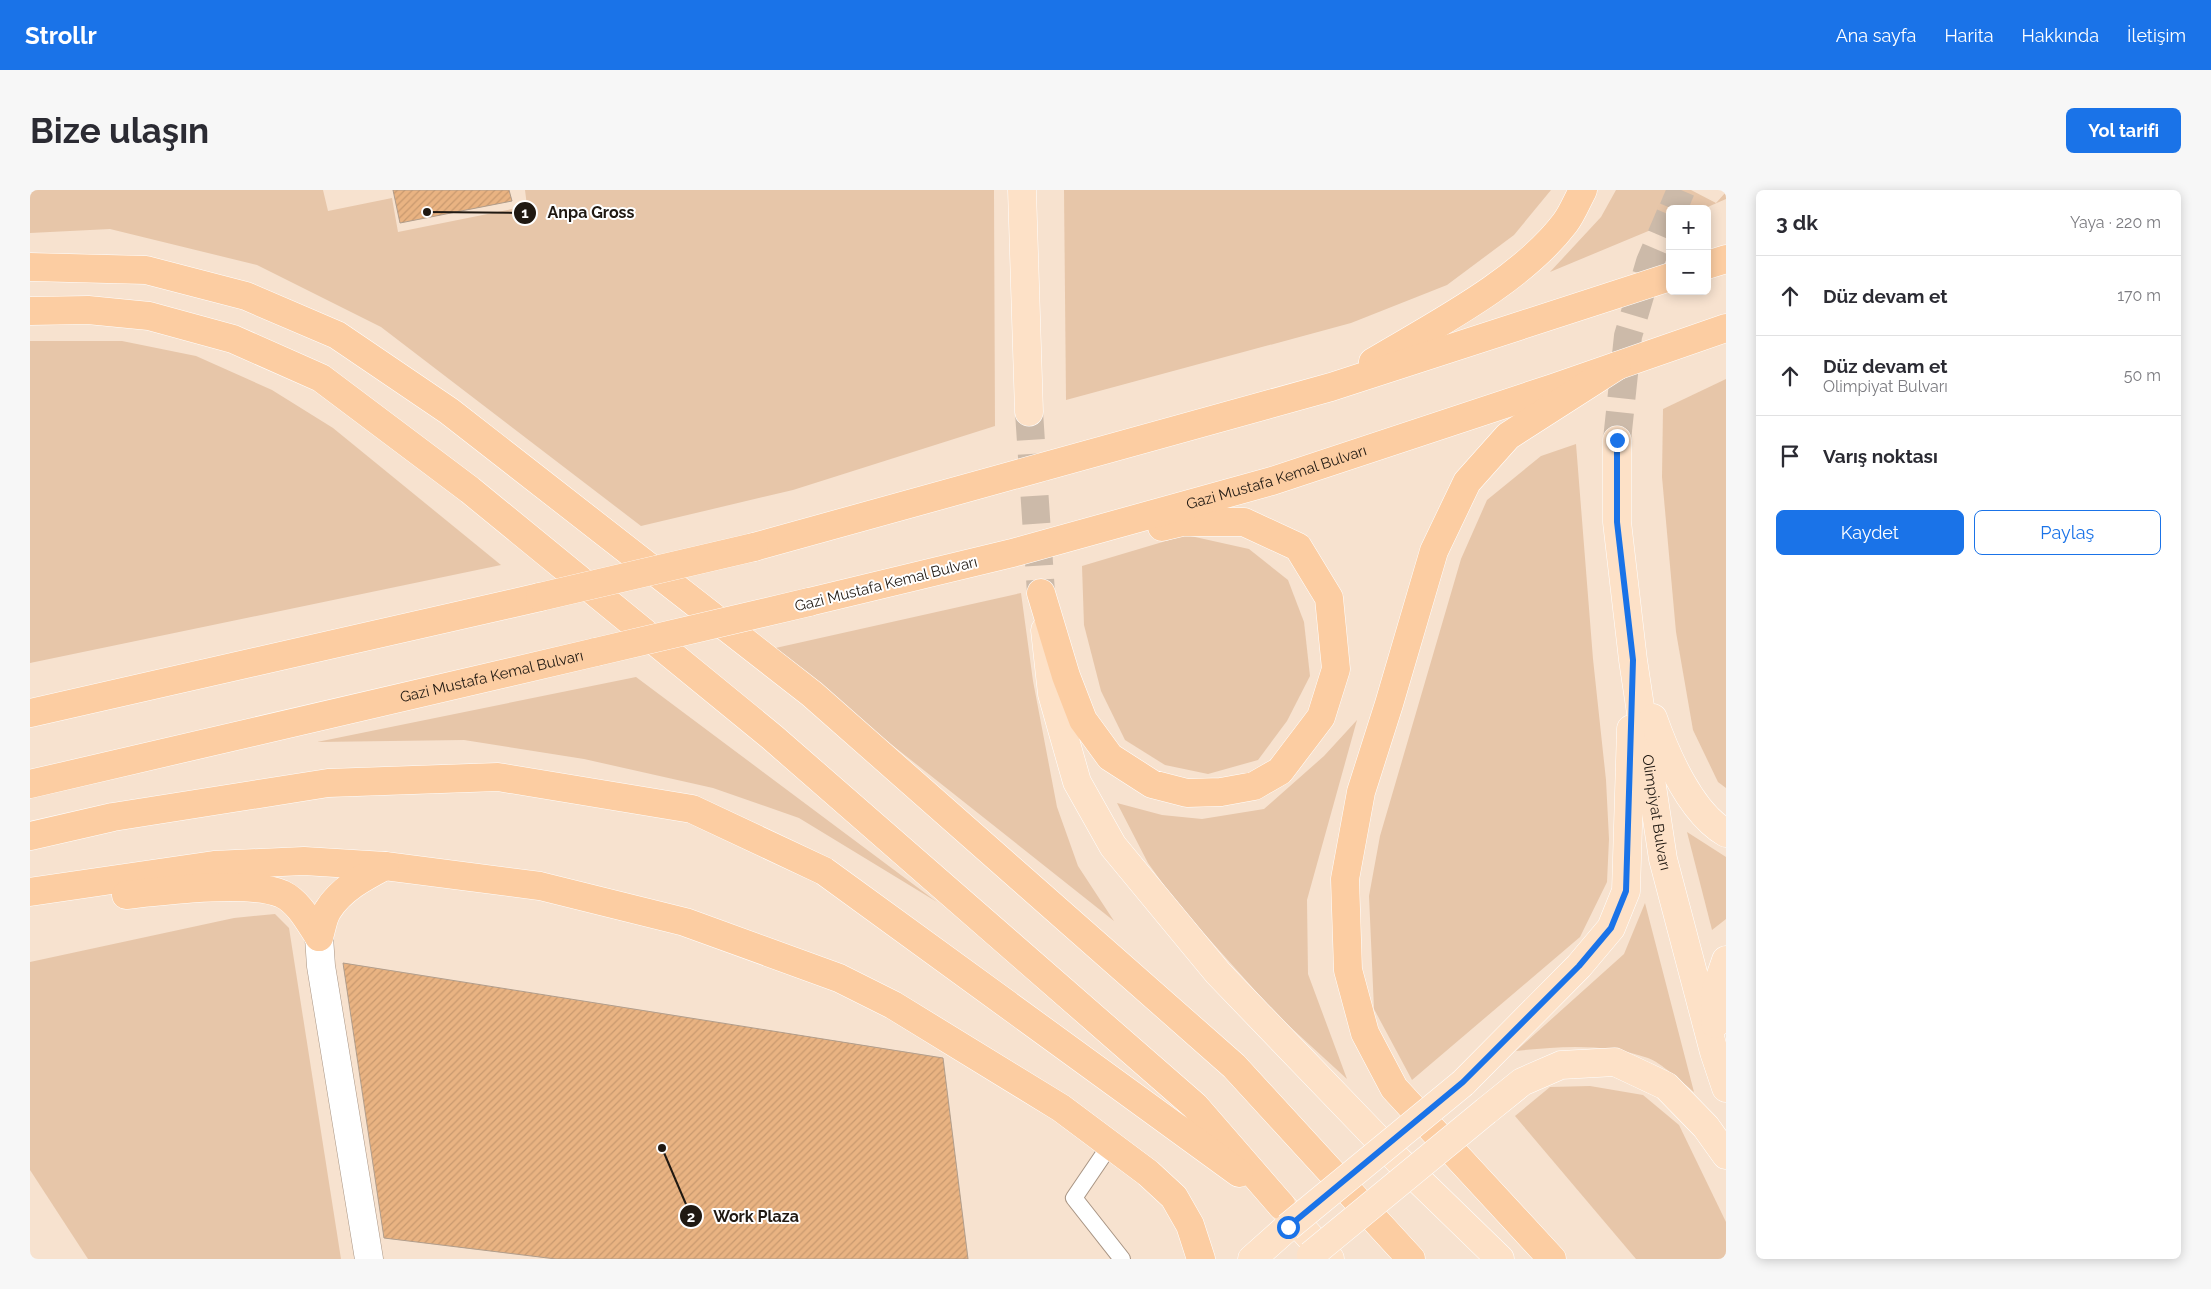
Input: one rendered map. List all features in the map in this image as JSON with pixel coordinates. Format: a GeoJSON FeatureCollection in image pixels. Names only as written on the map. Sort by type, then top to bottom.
{"type":"FeatureCollection","features":[{"type":"Feature","properties":{"kind":"highway"},"geometry":{"type":"LineString","coordinates":[[1331,387],[1455,313],[1532,260],[1565,223],[1583,190]]}},
{"type":"Feature","properties":{"kind":"highway"},"geometry":{"type":"LineString","coordinates":[[1711,264],[1726,259]]}},
{"type":"Feature","properties":{"kind":"highway"},"geometry":{"type":"LineString","coordinates":[[30,267],[146,270],[246,296],[337,335],[449,411],[827,707],[1234,1066],[1411,1259]]}},
{"type":"Feature","properties":{"kind":"highway"},"geometry":{"type":"LineString","coordinates":[[30,713],[754,547],[1331,387],[1666,278]]}},
{"type":"Feature","properties":{"kind":"highway"},"geometry":{"type":"LineString","coordinates":[[30,311],[88,310],[148,316],[233,339],[321,378],[470,490],[772,737],[1196,1106],[1285,1216]]}},
{"type":"Feature","properties":{"kind":"highway","name":"Gazi Mustafa Kemal Bulvarı"},"geometry":{"type":"LineString","coordinates":[[30,784],[1016,552],[1272,480],[1726,328]]}},
{"type":"Feature","properties":{"kind":"highway"},"geometry":{"type":"LineString","coordinates":[[1552,1259],[1394,1088],[1365,1033],[1348,970],[1345,879],[1361,792],[1434,551],[1467,482],[1508,436],[1617,366]]}},
{"type":"Feature","properties":{"kind":"highway"},"geometry":{"type":"LineString","coordinates":[[1016,552],[1077,550],[1183,522],[1244,522],[1298,547],[1328,598],[1336,669],[1321,717],[1280,771],[1254,786],[1220,792],[1187,793],[1152,784],[1110,757],[1083,720],[1066,676],[1041,593]]}},
{"type":"Feature","properties":{"kind":"highway"},"geometry":{"type":"LineString","coordinates":[[30,836],[114,818],[328,782],[498,778],[692,809],[824,872],[1285,1216]]}},
{"type":"Feature","properties":{"kind":"highway"},"geometry":{"type":"LineString","coordinates":[[30,892],[214,865],[304,861],[384,866],[540,886],[685,922],[839,978],[893,1005],[1061,1108],[1148,1172],[1174,1197],[1190,1225],[1201,1259]]}},
{"type":"Feature","properties":{"kind":"highway"},"geometry":{"type":"LineString","coordinates":[[319,937],[327,911],[344,892],[361,879],[384,866]]}},
{"type":"Feature","properties":{"kind":"highway"},"geometry":{"type":"LineString","coordinates":[[30,906],[153,892],[224,888],[259,889],[282,894],[299,907],[319,937]]}},
{"type":"Feature","properties":{"kind":"main road"},"geometry":{"type":"LineString","coordinates":[[1022,190],[1029,412]]}},
{"type":"Feature","properties":{"kind":"main road","name":"Olimpiyat Bulvarı"},"geometry":{"type":"LineString","coordinates":[[1617,440],[1617,522],[1633,660],[1663,859],[1714,1052],[1726,1088]]}},
{"type":"Feature","properties":{"kind":"main road"},"geometry":{"type":"LineString","coordinates":[[1041,593],[1052,694],[1077,782],[1113,846],[1218,973],[1399,1161],[1500,1259]]}},
{"type":"Feature","properties":{"kind":"main road"},"geometry":{"type":"LineString","coordinates":[[1252,1259],[1285,1216],[1463,1082],[1579,966],[1611,928],[1626,891],[1633,660]]}},
{"type":"Feature","properties":{"kind":"main road"},"geometry":{"type":"LineString","coordinates":[[1633,660],[1664,749],[1698,808],[1726,833]]}},
{"type":"Feature","properties":{"kind":"main road"},"geometry":{"type":"LineString","coordinates":[[319,937],[322,972],[369,1259]]}},
{"type":"Feature","properties":{"kind":"main road"},"geometry":{"type":"LineString","coordinates":[[1714,1052],[1716,989],[1726,960]]}},
{"type":"Feature","properties":{"kind":"main road"},"geometry":{"type":"LineString","coordinates":[[1285,1216],[1316,1258],[1522,1082],[1561,1065],[1615,1062],[1666,1086],[1706,1127],[1726,1155]]}},
{"type":"Feature","properties":{"kind":"lane"},"geometry":{"type":"LineString","coordinates":[[1110,1145],[1074,1198],[1122,1259]]}},
{"type":"Feature","properties":{"kind":"shaded area"},"geometry":{"type":"Polygon","coordinates":[[[30,190],[323,190],[328,211],[392,198],[398,232],[527,206],[525,190],[994,190],[995,426],[793,490],[641,526],[381,327],[257,265],[110,229],[30,233],[30,190]]]}},
{"type":"Feature","properties":{"kind":"shaded area"},"geometry":{"type":"Polygon","coordinates":[[[1064,190],[1551,190],[1514,235],[1447,285],[1351,323],[1066,400],[1064,190]]]}},
{"type":"Feature","properties":{"kind":"shaded area"},"geometry":{"type":"Polygon","coordinates":[[[1616,190],[1691,190],[1716,203],[1726,192],[1726,199],[1711,206],[1666,205],[1666,224],[1550,272],[1601,217],[1616,190]]]}},
{"type":"Feature","properties":{"kind":"shaded area"},"geometry":{"type":"Polygon","coordinates":[[[30,341],[122,341],[196,356],[272,390],[333,428],[501,565],[30,663],[30,341]]]}},
{"type":"Feature","properties":{"kind":"shaded area"},"geometry":{"type":"Polygon","coordinates":[[[1726,379],[1726,788],[1718,782],[1693,730],[1676,632],[1662,477],[1663,409],[1726,379]]]}},
{"type":"Feature","properties":{"kind":"shaded area"},"geometry":{"type":"Polygon","coordinates":[[[1576,444],[1593,659],[1606,780],[1609,839],[1607,882],[1580,937],[1412,1080],[1374,1009],[1369,896],[1380,836],[1461,559],[1487,500],[1541,456],[1576,444]]]}},
{"type":"Feature","properties":{"kind":"shaded area"},"geometry":{"type":"Polygon","coordinates":[[[1186,535],[1249,549],[1288,580],[1304,622],[1310,676],[1287,721],[1258,760],[1208,774],[1165,765],[1125,740],[1101,691],[1084,625],[1082,566],[1186,535]]]}},
{"type":"Feature","properties":{"kind":"shaded area"},"geometry":{"type":"Polygon","coordinates":[[[1021,593],[1033,681],[1057,807],[1078,866],[1114,921],[771,649],[1021,593]]]}},
{"type":"Feature","properties":{"kind":"shaded area"},"geometry":{"type":"Polygon","coordinates":[[[636,677],[937,902],[799,818],[713,788],[584,759],[464,740],[317,742],[636,677]]]}},
{"type":"Feature","properties":{"kind":"shaded area"},"geometry":{"type":"Polygon","coordinates":[[[1357,720],[1307,900],[1308,974],[1347,1079],[1276,1014],[1176,902],[1148,863],[1117,803],[1162,815],[1202,819],[1264,809],[1324,756],[1357,720]]]}},
{"type":"Feature","properties":{"kind":"shaded area"},"geometry":{"type":"Polygon","coordinates":[[[1687,832],[1726,857],[1726,919],[1712,930],[1687,832]]]}},
{"type":"Feature","properties":{"kind":"shaded area"},"geometry":{"type":"Polygon","coordinates":[[[1645,903],[1694,1092],[1659,1064],[1632,1053],[1582,1047],[1516,1051],[1624,954],[1645,903]]]}},
{"type":"Feature","properties":{"kind":"shaded area"},"geometry":{"type":"Polygon","coordinates":[[[275,914],[289,928],[341,1259],[88,1259],[30,1170],[30,962],[234,918],[275,914]]]}},
{"type":"Feature","properties":{"kind":"shaded area"},"geometry":{"type":"Polygon","coordinates":[[[1590,1086],[1643,1095],[1679,1125],[1726,1222],[1726,1259],[1636,1259],[1515,1116],[1550,1087],[1590,1086]]]}},
{"type":"Feature","properties":{"kind":"building"},"geometry":{"type":"Polygon","coordinates":[[[393,190],[509,190],[512,201],[400,223],[393,190]]]}},
{"type":"Feature","properties":{"kind":"building"},"geometry":{"type":"Polygon","coordinates":[[[343,963],[943,1058],[968,1259],[556,1259],[384,1238],[343,963]]]}},
{"type":"Feature","properties":{"kind":"tunnel"},"geometry":{"type":"LineString","coordinates":[[1675,205],[1681,190]]}},
{"type":"Feature","properties":{"kind":"tunnel"},"geometry":{"type":"LineString","coordinates":[[1617,440],[1628,336],[1650,262],[1666,224]]}},
{"type":"Feature","properties":{"kind":"tunnel"},"geometry":{"type":"LineString","coordinates":[[1029,412],[1041,593]]}},
{"type":"Feature","properties":{"kind":"place","name":"Anpa Gross"},"geometry":{"type":"Point","coordinates":[427,212]}},
{"type":"Feature","properties":{"kind":"place","name":"Work Plaza"},"geometry":{"type":"Point","coordinates":[662,1148]}},
{"type":"Feature","properties":{"kind":"route"},"geometry":{"type":"LineString","coordinates":[[1288,1227],[1463,1082],[1579,966],[1611,928],[1626,891],[1633,660],[1617,522],[1617,440]]}}]}
